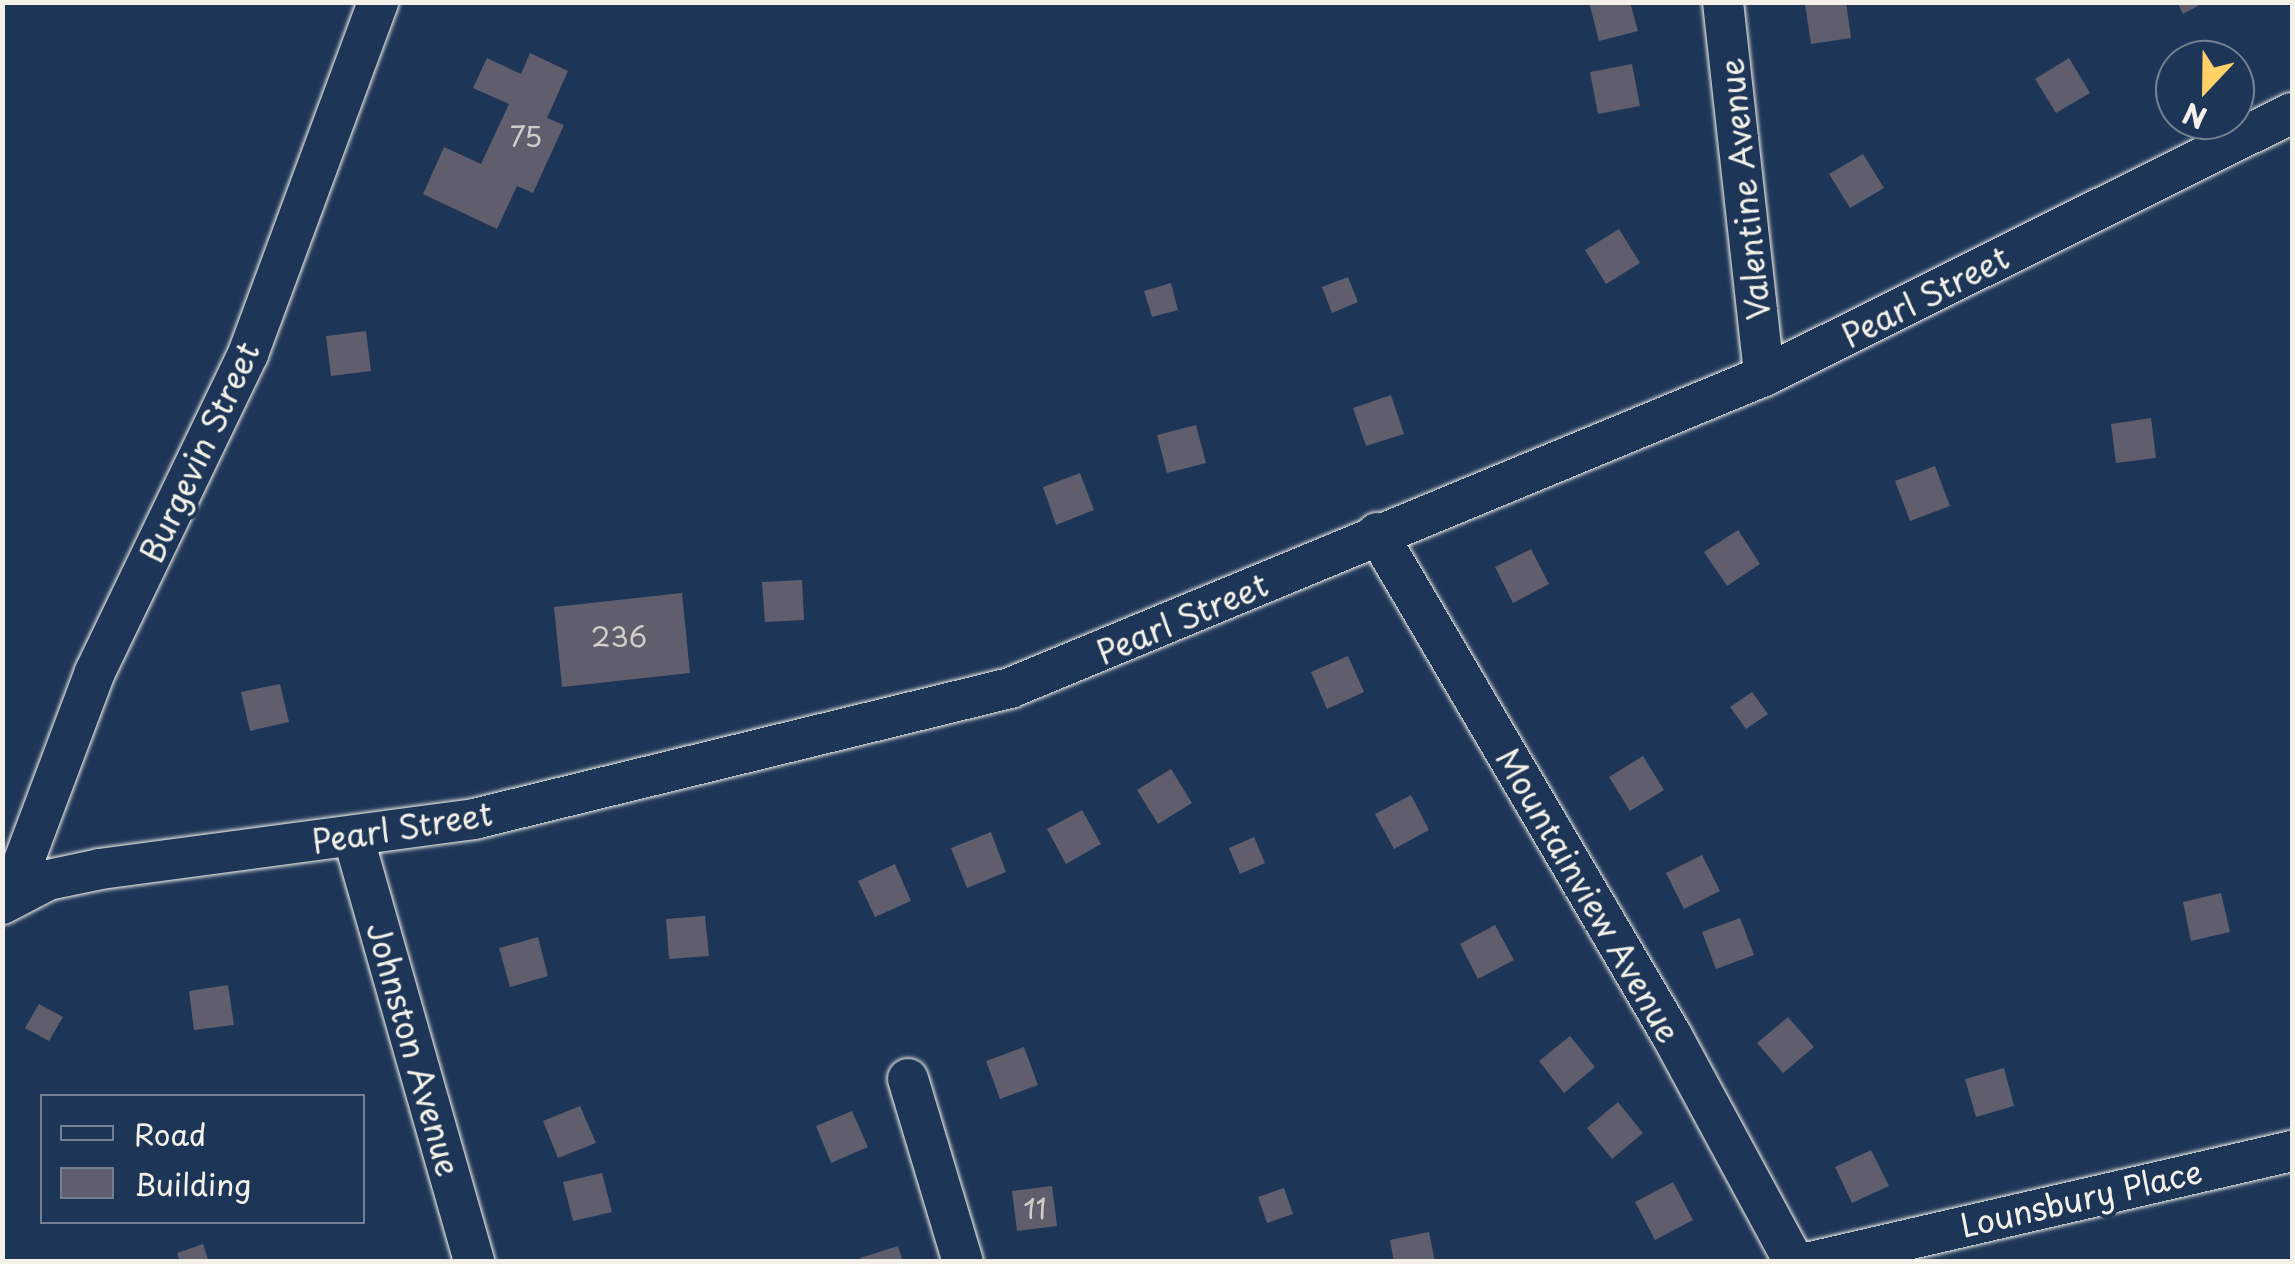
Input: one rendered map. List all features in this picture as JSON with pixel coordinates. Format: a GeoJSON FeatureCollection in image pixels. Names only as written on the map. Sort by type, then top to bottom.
{"type":"FeatureCollection","features":[{"type":"Feature","properties":{"kind":"street","name":"Burgevin Street"},"geometry":{"type":"LineString","coordinates":[[6,901],[95,672],[248,354],[378,2]]}},
{"type":"Feature","properties":{"kind":"street","name":"Valentine Avenue"},"geometry":{"type":"LineString","coordinates":[[1723,2],[1764,376]]}},
{"type":"Feature","properties":{"kind":"street","name":"Pearl Street"},"geometry":{"type":"LineString","coordinates":[[6,901],[48,880],[100,870],[474,819],[1010,688],[1764,376],[2292,113]]}},
{"type":"Feature","properties":{"kind":"street","name":"Mountainview Avenue"},"geometry":{"type":"LineString","coordinates":[[1377,533],[1672,1036],[1794,1262]]}},
{"type":"Feature","properties":{"kind":"street","name":"Johnston Avenue"},"geometry":{"type":"LineString","coordinates":[[353,836],[474,1262]]}},
{"type":"Feature","properties":{"kind":"street"},"geometry":{"type":"LineString","coordinates":[[908,1079],[963,1262]]}},
{"type":"Feature","properties":{"kind":"street","name":"Lounsbury Place"},"geometry":{"type":"LineString","coordinates":[[1811,1262],[2292,1151]]}},
{"type":"Feature","properties":{"kind":"building"},"geometry":{"type":"Polygon","coordinates":[[[1589,2],[1630,2],[1638,31],[1599,41],[1589,2]]]}},
{"type":"Feature","properties":{"kind":"building"},"geometry":{"type":"Polygon","coordinates":[[[1846,2],[1851,38],[1811,44],[1805,4],[1846,2]]]}},
{"type":"Feature","properties":{"kind":"building"},"geometry":{"type":"Polygon","coordinates":[[[2177,2],[2205,2],[2183,14],[2177,2]]]}},
{"type":"Feature","properties":{"kind":"building"},"geometry":{"type":"Polygon","coordinates":[[[530,53],[568,71],[547,118],[564,125],[533,193],[517,186],[497,229],[423,194],[444,147],[481,164],[509,104],[473,88],[487,58],[521,74],[530,53]]]}},
{"type":"Feature","properties":{"kind":"building"},"geometry":{"type":"Polygon","coordinates":[[[2069,58],[2090,93],[2056,113],[2035,79],[2069,58]]]}},
{"type":"Feature","properties":{"kind":"building"},"geometry":{"type":"Polygon","coordinates":[[[1632,64],[1640,106],[1598,114],[1590,72],[1632,64]]]}},
{"type":"Feature","properties":{"kind":"building"},"geometry":{"type":"Polygon","coordinates":[[[1863,154],[1884,188],[1850,208],[1829,174],[1863,154]]]}},
{"type":"Feature","properties":{"kind":"building"},"geometry":{"type":"Polygon","coordinates":[[[1619,229],[1640,263],[1606,284],[1585,250],[1619,229]]]}},
{"type":"Feature","properties":{"kind":"building"},"geometry":{"type":"Polygon","coordinates":[[[1348,277],[1358,302],[1332,313],[1322,287],[1348,277]]]}},
{"type":"Feature","properties":{"kind":"building"},"geometry":{"type":"Polygon","coordinates":[[[1171,283],[1178,310],[1152,317],[1144,291],[1171,283]]]}},
{"type":"Feature","properties":{"kind":"building"},"geometry":{"type":"Polygon","coordinates":[[[366,331],[371,371],[331,376],[326,336],[366,331]]]}},
{"type":"Feature","properties":{"kind":"building"},"geometry":{"type":"Polygon","coordinates":[[[1391,395],[1404,434],[1366,446],[1353,408],[1391,395]]]}},
{"type":"Feature","properties":{"kind":"building"},"geometry":{"type":"Polygon","coordinates":[[[2151,418],[2156,458],[2116,463],[2111,424],[2151,418]]]}},
{"type":"Feature","properties":{"kind":"building"},"geometry":{"type":"Polygon","coordinates":[[[1196,425],[1206,463],[1167,473],[1157,435],[1196,425]]]}},
{"type":"Feature","properties":{"kind":"building"},"geometry":{"type":"Polygon","coordinates":[[[1935,466],[1950,506],[1910,521],[1895,481],[1935,466]]]}},
{"type":"Feature","properties":{"kind":"building"},"geometry":{"type":"Polygon","coordinates":[[[1080,473],[1094,510],[1056,525],[1043,487],[1080,473]]]}},
{"type":"Feature","properties":{"kind":"building"},"geometry":{"type":"Polygon","coordinates":[[[1738,530],[1760,564],[1727,586],[1704,552],[1738,530]]]}},
{"type":"Feature","properties":{"kind":"building"},"geometry":{"type":"Polygon","coordinates":[[[1531,549],[1549,584],[1513,603],[1495,567],[1531,549]]]}},
{"type":"Feature","properties":{"kind":"building"},"geometry":{"type":"Polygon","coordinates":[[[802,580],[804,620],[765,622],[762,582],[802,580]]]}},
{"type":"Feature","properties":{"kind":"building"},"geometry":{"type":"Polygon","coordinates":[[[682,593],[690,673],[562,687],[554,607],[682,593]]]}},
{"type":"Feature","properties":{"kind":"building"},"geometry":{"type":"Polygon","coordinates":[[[1348,656],[1364,692],[1327,709],[1311,672],[1348,656]]]}},
{"type":"Feature","properties":{"kind":"building"},"geometry":{"type":"Polygon","coordinates":[[[280,684],[289,722],[250,731],[241,692],[280,684]]]}},
{"type":"Feature","properties":{"kind":"building"},"geometry":{"type":"Polygon","coordinates":[[[1752,692],[1768,714],[1746,729],[1730,707],[1752,692]]]}},
{"type":"Feature","properties":{"kind":"building"},"geometry":{"type":"Polygon","coordinates":[[[1643,756],[1664,790],[1630,811],[1609,777],[1643,756]]]}},
{"type":"Feature","properties":{"kind":"building"},"geometry":{"type":"Polygon","coordinates":[[[1171,769],[1192,803],[1158,824],[1137,790],[1171,769]]]}},
{"type":"Feature","properties":{"kind":"building"},"geometry":{"type":"Polygon","coordinates":[[[1411,795],[1429,830],[1394,849],[1375,814],[1411,795]]]}},
{"type":"Feature","properties":{"kind":"building"},"geometry":{"type":"Polygon","coordinates":[[[1082,810],[1101,844],[1066,864],[1047,829],[1082,810]]]}},
{"type":"Feature","properties":{"kind":"building"},"geometry":{"type":"Polygon","coordinates":[[[991,832],[1006,872],[967,888],[951,848],[991,832]]]}},
{"type":"Feature","properties":{"kind":"building"},"geometry":{"type":"Polygon","coordinates":[[[1254,837],[1265,863],[1240,874],[1229,848],[1254,837]]]}},
{"type":"Feature","properties":{"kind":"building"},"geometry":{"type":"Polygon","coordinates":[[[1702,855],[1720,891],[1684,909],[1666,873],[1702,855]]]}},
{"type":"Feature","properties":{"kind":"building"},"geometry":{"type":"Polygon","coordinates":[[[895,864],[911,901],[875,917],[858,881],[895,864]]]}},
{"type":"Feature","properties":{"kind":"building"},"geometry":{"type":"Polygon","coordinates":[[[2221,893],[2230,932],[2191,941],[2183,902],[2221,893]]]}},
{"type":"Feature","properties":{"kind":"building"},"geometry":{"type":"Polygon","coordinates":[[[705,916],[709,956],[669,959],[666,919],[705,916]]]}},
{"type":"Feature","properties":{"kind":"building"},"geometry":{"type":"Polygon","coordinates":[[[1740,918],[1754,955],[1716,969],[1702,932],[1740,918]]]}},
{"type":"Feature","properties":{"kind":"building"},"geometry":{"type":"Polygon","coordinates":[[[1495,925],[1514,960],[1478,979],[1460,944],[1495,925]]]}},
{"type":"Feature","properties":{"kind":"building"},"geometry":{"type":"Polygon","coordinates":[[[538,937],[548,976],[510,987],[499,948],[538,937]]]}},
{"type":"Feature","properties":{"kind":"building"},"geometry":{"type":"Polygon","coordinates":[[[228,985],[234,1025],[194,1030],[189,991],[228,985]]]}},
{"type":"Feature","properties":{"kind":"building"},"geometry":{"type":"Polygon","coordinates":[[[39,1004],[63,1017],[49,1041],[25,1028],[39,1004]]]}},
{"type":"Feature","properties":{"kind":"building"},"geometry":{"type":"Polygon","coordinates":[[[1788,1017],[1814,1047],[1783,1073],[1757,1043],[1788,1017]]]}},
{"type":"Feature","properties":{"kind":"building"},"geometry":{"type":"Polygon","coordinates":[[[1570,1036],[1595,1067],[1564,1093],[1539,1061],[1570,1036]]]}},
{"type":"Feature","properties":{"kind":"building"},"geometry":{"type":"Polygon","coordinates":[[[1024,1047],[1038,1085],[1000,1099],[986,1061],[1024,1047]]]}},
{"type":"Feature","properties":{"kind":"building"},"geometry":{"type":"Polygon","coordinates":[[[2004,1068],[2014,1106],[1976,1117],[1965,1079],[2004,1068]]]}},
{"type":"Feature","properties":{"kind":"building"},"geometry":{"type":"Polygon","coordinates":[[[1618,1102],[1643,1133],[1612,1159],[1587,1128],[1618,1102]]]}},
{"type":"Feature","properties":{"kind":"building"},"geometry":{"type":"Polygon","coordinates":[[[580,1106],[596,1143],[558,1158],[543,1121],[580,1106]]]}},
{"type":"Feature","properties":{"kind":"building"},"geometry":{"type":"Polygon","coordinates":[[[852,1111],[868,1147],[831,1163],[816,1126],[852,1111]]]}},
{"type":"Feature","properties":{"kind":"building"},"geometry":{"type":"Polygon","coordinates":[[[1871,1150],[1889,1186],[1852,1203],[1835,1167],[1871,1150]]]}},
{"type":"Feature","properties":{"kind":"building"},"geometry":{"type":"Polygon","coordinates":[[[602,1173],[612,1212],[573,1221],[563,1182],[602,1173]]]}},
{"type":"Feature","properties":{"kind":"building"},"geometry":{"type":"Polygon","coordinates":[[[1673,1182],[1693,1220],[1655,1240],[1635,1202],[1673,1182]]]}},
{"type":"Feature","properties":{"kind":"building"},"geometry":{"type":"Polygon","coordinates":[[[1052,1186],[1057,1226],[1017,1231],[1012,1191],[1052,1186]]]}},
{"type":"Feature","properties":{"kind":"building"},"geometry":{"type":"Polygon","coordinates":[[[1284,1188],[1293,1214],[1267,1223],[1258,1197],[1284,1188]]]}},
{"type":"Feature","properties":{"kind":"building"},"geometry":{"type":"Polygon","coordinates":[[[1429,1232],[1435,1262],[1394,1262],[1390,1240],[1429,1232]]]}},
{"type":"Feature","properties":{"kind":"building"},"geometry":{"type":"Polygon","coordinates":[[[203,1244],[209,1262],[180,1262],[177,1253],[203,1244]]]}},
{"type":"Feature","properties":{"kind":"building"},"geometry":{"type":"Polygon","coordinates":[[[898,1246],[903,1262],[861,1262],[860,1258],[898,1246]]]}}]}
